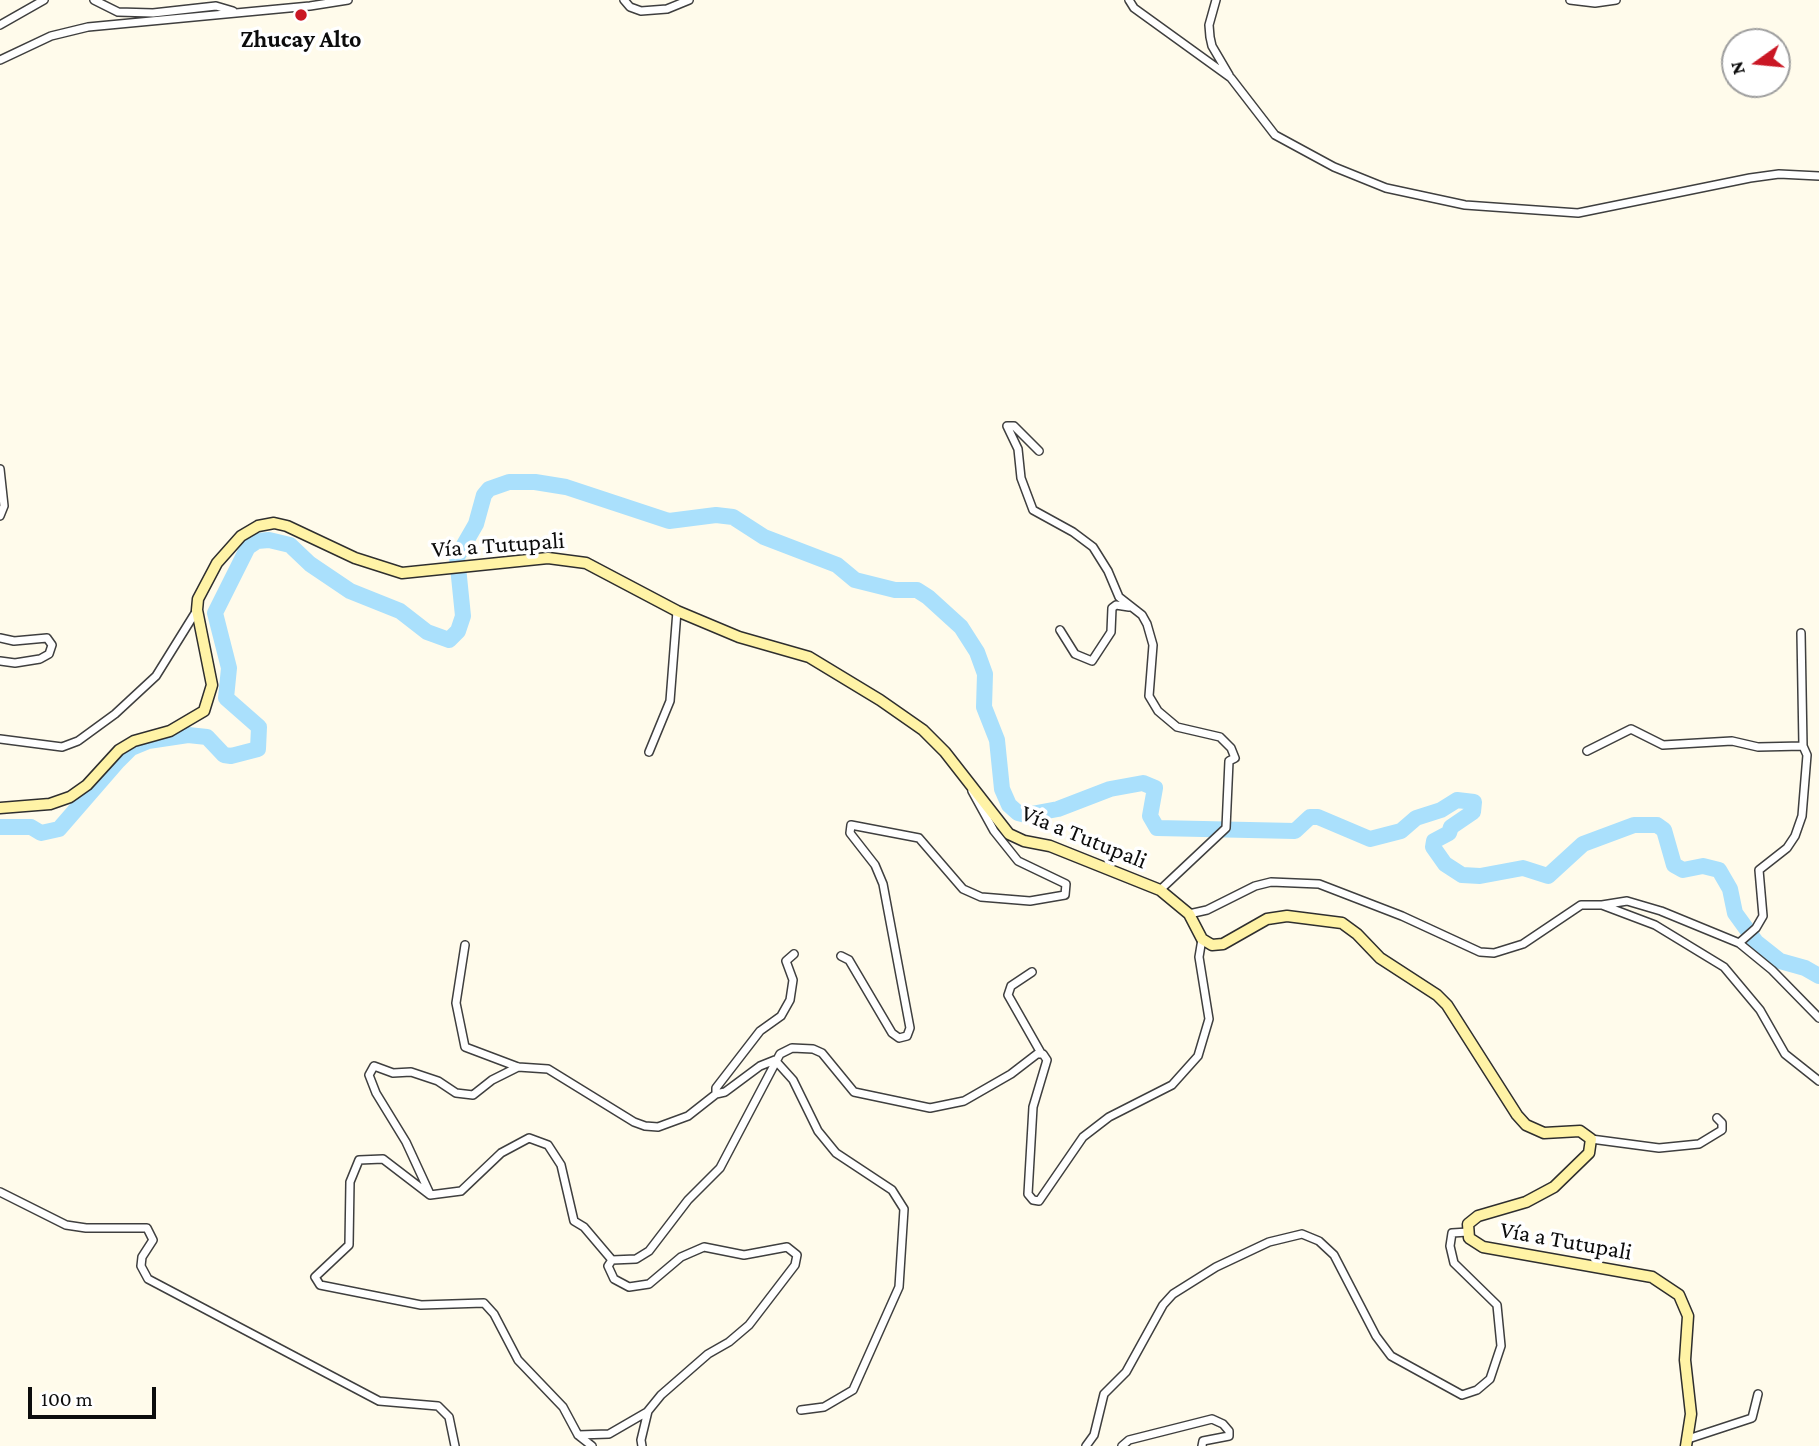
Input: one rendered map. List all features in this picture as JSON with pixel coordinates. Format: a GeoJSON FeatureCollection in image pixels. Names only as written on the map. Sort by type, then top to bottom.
{"type":"FeatureCollection","features":[{"type":"Feature","properties":{"kind":"street"},"geometry":{"type":"LineString","coordinates":[[0,25],[44,0]]}},
{"type":"Feature","properties":{"kind":"street"},"geometry":{"type":"LineString","coordinates":[[94,0],[118,12],[152,13],[216,6],[240,13]]}},
{"type":"Feature","properties":{"kind":"street"},"geometry":{"type":"LineString","coordinates":[[0,60],[51,36],[88,27],[348,0]]}},
{"type":"Feature","properties":{"kind":"street"},"geometry":{"type":"LineString","coordinates":[[624,0],[630,8],[641,11],[667,9],[688,1]]}},
{"type":"Feature","properties":{"kind":"street"},"geometry":{"type":"LineString","coordinates":[[1129,0],[1134,8],[1231,78]]}},
{"type":"Feature","properties":{"kind":"street"},"geometry":{"type":"LineString","coordinates":[[1216,0],[1209,25],[1212,46],[1231,78],[1275,135],[1287,144],[1386,188],[1465,205],[1577,214],[1750,178],[1779,174],[1819,176]]}},
{"type":"Feature","properties":{"kind":"street"},"geometry":{"type":"LineString","coordinates":[[1570,0],[1595,3],[1616,0]]}},
{"type":"Feature","properties":{"kind":"street"},"geometry":{"type":"LineString","coordinates":[[1039,451],[1014,426],[1007,426],[1018,449],[1021,478],[1032,510],[1093,547],[1108,571],[1119,597],[1142,615],[1152,638],[1149,696],[1158,711],[1177,727],[1220,737],[1235,758],[1229,761],[1228,823],[1223,833],[1160,890]]}},
{"type":"Feature","properties":{"kind":"street"},"geometry":{"type":"LineString","coordinates":[[0,469],[5,506],[0,516]]}},
{"type":"Feature","properties":{"kind":"street","name":"Vía a Tutupali"},"geometry":{"type":"LineString","coordinates":[[0,808],[50,804],[70,797],[87,785],[119,750],[134,741],[170,731],[204,710],[212,685],[197,610],[204,583],[217,563],[248,531],[274,523],[402,573],[548,558],[575,560],[677,611],[738,637],[809,657],[923,730],[969,780],[1009,834],[1024,841],[1051,846],[1160,890],[1189,914],[1202,939]]}},
{"type":"Feature","properties":{"kind":"street"},"geometry":{"type":"LineString","coordinates":[[1060,630],[1075,654],[1092,661],[1111,632],[1112,608],[1116,605],[1133,608]]}},
{"type":"Feature","properties":{"kind":"street"},"geometry":{"type":"LineString","coordinates":[[0,739],[62,747],[78,741],[115,714],[156,676],[197,610]]}},
{"type":"Feature","properties":{"kind":"street"},"geometry":{"type":"LineString","coordinates":[[649,752],[670,701],[677,611]]}},
{"type":"Feature","properties":{"kind":"street"},"geometry":{"type":"LineString","coordinates":[[1742,941],[1756,928],[1763,912],[1759,870],[1787,848],[1795,836],[1801,816],[1807,755],[1803,746],[1801,633]]}},
{"type":"Feature","properties":{"kind":"street"},"geometry":{"type":"LineString","coordinates":[[0,638],[14,641],[47,638],[52,645],[49,653],[40,659],[15,663],[0,661]]}},
{"type":"Feature","properties":{"kind":"street"},"geometry":{"type":"LineString","coordinates":[[1587,751],[1631,729],[1663,745],[1715,740],[1736,741],[1758,747],[1803,746]]}},
{"type":"Feature","properties":{"kind":"street"},"geometry":{"type":"LineString","coordinates":[[841,956],[849,960],[892,1033],[899,1038],[907,1036],[910,1028],[883,884],[875,865],[850,833],[851,825],[919,838],[963,889],[981,897],[1030,901],[1065,895],[1066,884],[1018,861],[994,831],[969,780]]}},
{"type":"Feature","properties":{"kind":"street"},"geometry":{"type":"LineString","coordinates":[[1189,914],[1207,911],[1255,886],[1271,883],[1319,884],[1402,916],[1480,952],[1494,953],[1515,949],[1581,905],[1627,901],[1742,941],[1819,1018]]}},
{"type":"Feature","properties":{"kind":"street"},"geometry":{"type":"LineString","coordinates":[[1602,905],[1655,925],[1724,967],[1760,1010],[1786,1054],[1819,1081]]}},
{"type":"Feature","properties":{"kind":"street"},"geometry":{"type":"LineString","coordinates":[[1032,972],[1011,986],[1008,995],[1047,1060],[1033,1107],[1028,1194],[1036,1201],[1047,1194],[1083,1137],[1110,1118],[1172,1085],[1198,1056],[1209,1019],[1199,957],[1202,939],[1212,945],[1223,944],[1254,925],[1287,916],[1342,923],[1380,958],[1429,989],[1447,1005],[1517,1115],[1527,1125],[1544,1133],[1580,1131],[1591,1139],[1659,1148],[1699,1144],[1722,1130],[1722,1124],[1717,1118]]}},
{"type":"Feature","properties":{"kind":"street"},"geometry":{"type":"LineString","coordinates":[[465,945],[456,1003],[465,1047],[518,1067],[548,1069],[634,1122],[645,1126],[658,1127],[688,1116],[716,1094],[725,1092],[760,1066],[775,1060],[792,1048],[813,1049],[822,1054],[854,1092],[938,1108],[976,1095],[1041,1053]]}},
{"type":"Feature","properties":{"kind":"street"},"geometry":{"type":"LineString","coordinates":[[716,1094],[716,1088],[760,1031],[781,1016],[790,1000],[793,980],[786,961],[794,954]]}},
{"type":"Feature","properties":{"kind":"street"},"geometry":{"type":"LineString","coordinates":[[612,1260],[636,1259],[649,1251],[688,1200],[720,1168],[728,1158],[775,1060]]}},
{"type":"Feature","properties":{"kind":"street"},"geometry":{"type":"LineString","coordinates":[[775,1060],[793,1080],[818,1130],[836,1153],[892,1190],[904,1209],[899,1287],[853,1390],[824,1407],[801,1410]]}},
{"type":"Feature","properties":{"kind":"street"},"geometry":{"type":"LineString","coordinates":[[430,1195],[405,1142],[376,1093],[369,1075],[374,1066],[393,1073],[411,1072],[438,1081],[456,1093],[473,1096],[492,1080],[518,1067]]}},
{"type":"Feature","properties":{"kind":"street"},"geometry":{"type":"LineString","coordinates":[[592,1446],[578,1435],[563,1407],[518,1360],[494,1314],[484,1303],[421,1305],[320,1285],[315,1280],[320,1271],[349,1245],[350,1182],[359,1160],[383,1158],[430,1195],[461,1191],[501,1153],[529,1138],[548,1145],[562,1165],[574,1221],[584,1227],[612,1260]]}},
{"type":"Feature","properties":{"kind":"street","name":"Vía a Tutupali"},"geometry":{"type":"LineString","coordinates":[[1591,1139],[1588,1153],[1554,1187],[1527,1202],[1478,1216],[1468,1224],[1468,1233],[1478,1246],[1652,1278],[1679,1295],[1688,1316],[1685,1360],[1691,1414],[1687,1443]]}},
{"type":"Feature","properties":{"kind":"street"},"geometry":{"type":"LineString","coordinates":[[0,1192],[66,1225],[86,1228],[147,1228],[153,1240],[142,1257],[141,1266],[148,1279],[379,1401],[438,1406],[449,1417],[455,1446]]}},
{"type":"Feature","properties":{"kind":"street"},"geometry":{"type":"LineString","coordinates":[[1086,1446],[1094,1435],[1104,1394],[1126,1372],[1163,1306],[1173,1294],[1216,1268],[1269,1242],[1303,1234],[1319,1241],[1334,1255],[1376,1336],[1391,1356],[1462,1395],[1477,1390],[1490,1380],[1501,1346],[1497,1305],[1454,1263],[1450,1245],[1452,1233],[1468,1233]]}},
{"type":"Feature","properties":{"kind":"street"},"geometry":{"type":"LineString","coordinates":[[578,1435],[609,1434],[648,1411],[708,1354],[729,1342],[749,1325],[795,1265],[797,1255],[787,1247],[744,1255],[704,1247],[681,1257],[649,1284],[629,1287],[609,1273],[608,1266],[612,1260]]}},
{"type":"Feature","properties":{"kind":"street"},"geometry":{"type":"LineString","coordinates":[[1687,1443],[1752,1418],[1758,1394]]}},
{"type":"Feature","properties":{"kind":"street"},"geometry":{"type":"LineString","coordinates":[[642,1446],[648,1411]]}},
{"type":"Feature","properties":{"kind":"street"},"geometry":{"type":"LineString","coordinates":[[1122,1446],[1129,1440],[1212,1419],[1223,1424],[1229,1431],[1229,1436],[1203,1441],[1202,1446]]}},
{"type":"Feature","properties":{"kind":"waterway"},"geometry":{"type":"LineString","coordinates":[[0,827],[31,827],[41,833],[59,829],[131,748],[148,741],[188,735],[207,737],[224,755],[231,756],[258,749],[259,727],[226,698],[229,668],[215,613],[248,547],[257,541],[269,540],[290,545],[310,564],[350,591],[400,611],[427,632],[449,640],[458,631],[463,616],[457,557],[476,524],[484,495],[489,489],[509,482],[535,482],[566,487],[669,521],[716,515],[733,517],[764,537],[837,565],[855,580],[895,590],[917,590],[928,597],[961,627],[977,652],[985,674],[984,707],[997,740],[1002,789],[1009,805],[1018,813],[1026,815],[1058,809],[1110,789],[1143,783],[1155,788],[1150,816],[1157,828],[1295,831],[1310,817],[1318,817],[1370,839],[1401,831],[1416,818],[1441,810],[1457,800],[1474,802],[1473,812],[1451,827],[1449,833],[1434,841],[1433,847],[1445,864],[1462,875],[1480,876],[1523,868],[1548,876],[1583,844],[1634,825],[1657,825],[1664,830],[1674,865],[1683,870],[1703,866],[1719,870],[1730,889],[1735,913],[1756,942],[1780,961],[1805,968],[1819,976]]}},
{"type":"Feature","properties":{"kind":"place","name":"Zhucay Alto"},"geometry":{"type":"Point","coordinates":[301,15]}}]}
